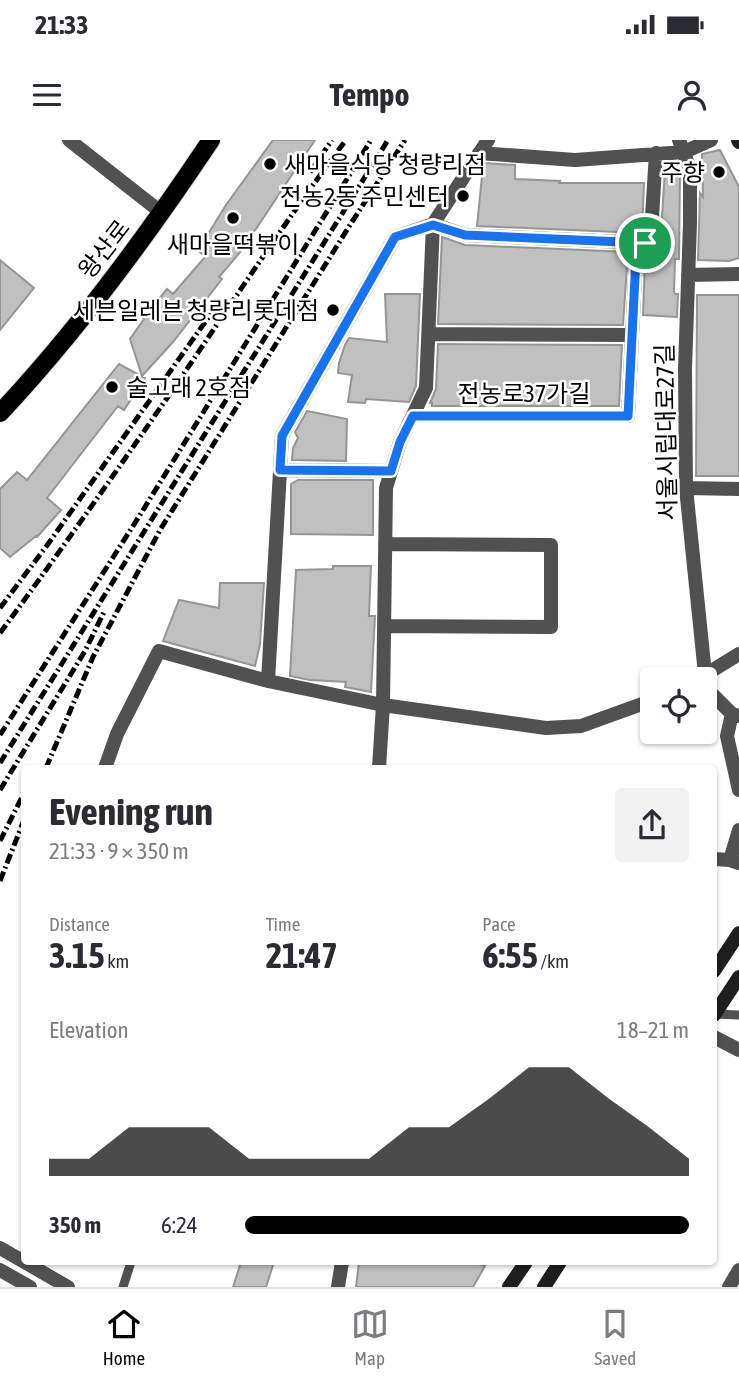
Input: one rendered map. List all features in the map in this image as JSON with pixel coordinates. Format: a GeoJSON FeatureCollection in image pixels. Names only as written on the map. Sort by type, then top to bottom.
{"type":"FeatureCollection","features":[{"type":"Feature","properties":{"kind":"main road","name":"왕산로"},"geometry":{"type":"LineString","coordinates":[[0,413],[48,360],[137,248],[211,140]]}},
{"type":"Feature","properties":{"kind":"main road"},"geometry":{"type":"LineString","coordinates":[[721,948],[739,933]]}},
{"type":"Feature","properties":{"kind":"main road"},"geometry":{"type":"LineString","coordinates":[[717,1010],[739,977]]}},
{"type":"Feature","properties":{"kind":"main road"},"geometry":{"type":"LineString","coordinates":[[509,1287],[524,1265]]}},
{"type":"Feature","properties":{"kind":"main road"},"geometry":{"type":"LineString","coordinates":[[544,1287],[558,1265]]}},
{"type":"Feature","properties":{"kind":"street"},"geometry":{"type":"LineString","coordinates":[[69,140],[162,213]]}},
{"type":"Feature","properties":{"kind":"street"},"geometry":{"type":"LineString","coordinates":[[379,765],[383,705],[386,488],[400,442],[426,388],[433,225],[488,140]]}},
{"type":"Feature","properties":{"kind":"street"},"geometry":{"type":"LineString","coordinates":[[479,153],[575,160],[656,153],[711,140]]}},
{"type":"Feature","properties":{"kind":"street","name":"서울시립대로27길"},"geometry":{"type":"LineString","coordinates":[[681,146],[690,169],[685,369],[686,488],[701,667]]}},
{"type":"Feature","properties":{"kind":"street","name":"전농로37가길"},"geometry":{"type":"LineString","coordinates":[[413,416],[628,416],[636,257],[651,233],[656,153]]}},
{"type":"Feature","properties":{"kind":"street"},"geometry":{"type":"LineString","coordinates":[[268,681],[282,436],[395,237],[433,225],[465,235],[645,243]]}},
{"type":"Feature","properties":{"kind":"street"},"geometry":{"type":"LineString","coordinates":[[688,275],[739,274]]}},
{"type":"Feature","properties":{"kind":"street"},"geometry":{"type":"LineString","coordinates":[[429,334],[632,335]]}},
{"type":"Feature","properties":{"kind":"street"},"geometry":{"type":"LineString","coordinates":[[280,470],[391,471]]}},
{"type":"Feature","properties":{"kind":"street"},"geometry":{"type":"LineString","coordinates":[[686,488],[739,489]]}},
{"type":"Feature","properties":{"kind":"street"},"geometry":{"type":"LineString","coordinates":[[384,626],[551,627],[551,545],[385,544]]}},
{"type":"Feature","properties":{"kind":"street"},"geometry":{"type":"LineString","coordinates":[[105,765],[117,734],[159,651],[268,681],[383,705],[545,728],[581,726],[640,705]]}},
{"type":"Feature","properties":{"kind":"street"},"geometry":{"type":"LineString","coordinates":[[717,667],[739,654]]}},
{"type":"Feature","properties":{"kind":"street","name":"서울시립대로27길"},"geometry":{"type":"LineString","coordinates":[[717,698],[736,715],[727,736],[739,790]]}},
{"type":"Feature","properties":{"kind":"street"},"geometry":{"type":"LineString","coordinates":[[734,862],[739,830]]}},
{"type":"Feature","properties":{"kind":"street"},"geometry":{"type":"LineString","coordinates":[[717,1039],[739,1050]]}},
{"type":"Feature","properties":{"kind":"street"},"geometry":{"type":"LineString","coordinates":[[5,1251],[21,1260]]}},
{"type":"Feature","properties":{"kind":"street"},"geometry":{"type":"LineString","coordinates":[[30,1265],[68,1287]]}},
{"type":"Feature","properties":{"kind":"street"},"geometry":{"type":"LineString","coordinates":[[338,1287],[342,1265]]}},
{"type":"Feature","properties":{"kind":"street"},"geometry":{"type":"LineString","coordinates":[[0,1270],[30,1287]]}},
{"type":"Feature","properties":{"kind":"street"},"geometry":{"type":"LineString","coordinates":[[729,1287],[739,1270]]}},
{"type":"Feature","properties":{"kind":"lane"},"geometry":{"type":"LineString","coordinates":[[717,1015],[739,1015]]}},
{"type":"Feature","properties":{"kind":"lane"},"geometry":{"type":"LineString","coordinates":[[0,1270],[5,1251]]}},
{"type":"Feature","properties":{"kind":"lane"},"geometry":{"type":"LineString","coordinates":[[123,1287],[130,1265]]}},
{"type":"Feature","properties":{"kind":"building"},"geometry":{"type":"Polygon","coordinates":[[[273,140],[315,140],[245,242],[247,244],[219,277],[222,279],[173,342],[142,376],[130,339],[167,289],[173,294],[205,257],[198,250],[226,205],[273,140]]]}},
{"type":"Feature","properties":{"kind":"building"},"geometry":{"type":"Polygon","coordinates":[[[720,150],[739,187],[739,258],[729,261],[698,260],[700,193],[703,197],[702,154],[720,150]]]}},
{"type":"Feature","properties":{"kind":"building"},"geometry":{"type":"Polygon","coordinates":[[[484,163],[515,165],[515,179],[560,181],[559,183],[644,183],[642,230],[640,233],[477,226],[484,163]]]}},
{"type":"Feature","properties":{"kind":"building"},"geometry":{"type":"Polygon","coordinates":[[[665,169],[676,169],[680,173],[679,259],[675,259],[674,291],[678,294],[677,317],[643,315],[645,260],[661,234],[665,169]]]}},
{"type":"Feature","properties":{"kind":"building"},"geometry":{"type":"Polygon","coordinates":[[[442,237],[465,245],[628,252],[623,325],[438,324],[442,237]]]}},
{"type":"Feature","properties":{"kind":"building"},"geometry":{"type":"Polygon","coordinates":[[[0,260],[34,288],[0,330],[0,260]]]}},
{"type":"Feature","properties":{"kind":"building"},"geometry":{"type":"Polygon","coordinates":[[[385,294],[420,294],[416,386],[409,402],[366,399],[365,403],[348,402],[352,375],[338,373],[345,345],[349,338],[387,342],[385,294]]]}},
{"type":"Feature","properties":{"kind":"building"},"geometry":{"type":"Polygon","coordinates":[[[697,295],[739,295],[739,476],[696,476],[697,295]]]}},
{"type":"Feature","properties":{"kind":"building"},"geometry":{"type":"Polygon","coordinates":[[[438,344],[622,345],[619,406],[432,406],[430,403],[436,389],[438,344]]]}},
{"type":"Feature","properties":{"kind":"building"},"geometry":{"type":"Polygon","coordinates":[[[119,364],[145,378],[124,410],[118,406],[47,498],[61,510],[37,537],[10,557],[0,548],[0,489],[17,472],[27,480],[119,364]]]}},
{"type":"Feature","properties":{"kind":"building"},"geometry":{"type":"Polygon","coordinates":[[[307,411],[347,419],[346,461],[292,460],[293,448],[298,438],[295,432],[307,411]]]}},
{"type":"Feature","properties":{"kind":"building"},"geometry":{"type":"Polygon","coordinates":[[[298,480],[373,480],[373,535],[291,534],[291,484],[298,480]]]}},
{"type":"Feature","properties":{"kind":"building"},"geometry":{"type":"Polygon","coordinates":[[[333,566],[371,566],[369,616],[375,616],[371,692],[345,687],[346,682],[290,676],[296,570],[333,569],[333,566]]]}},
{"type":"Feature","properties":{"kind":"building"},"geometry":{"type":"Polygon","coordinates":[[[220,583],[264,583],[260,644],[255,666],[163,641],[179,600],[219,608],[220,583]]]}},
{"type":"Feature","properties":{"kind":"building"},"geometry":{"type":"Polygon","coordinates":[[[240,1265],[273,1265],[266,1287],[233,1287],[240,1265]]]}},
{"type":"Feature","properties":{"kind":"building"},"geometry":{"type":"Polygon","coordinates":[[[359,1265],[485,1266],[473,1287],[356,1287],[359,1265]]]}},
{"type":"Feature","properties":{"kind":"railway"},"geometry":{"type":"LineString","coordinates":[[310,172],[332,140]]}},
{"type":"Feature","properties":{"kind":"railway"},"geometry":{"type":"LineString","coordinates":[[0,633],[111,479],[346,140]]}},
{"type":"Feature","properties":{"kind":"railway"},"geometry":{"type":"LineString","coordinates":[[0,735],[140,515],[371,140]]}},
{"type":"Feature","properties":{"kind":"railway"},"geometry":{"type":"LineString","coordinates":[[0,763],[388,140]]}},
{"type":"Feature","properties":{"kind":"railway"},"geometry":{"type":"LineString","coordinates":[[47,765],[93,657],[160,530],[405,140]]}},
{"type":"Feature","properties":{"kind":"railway"},"geometry":{"type":"LineString","coordinates":[[0,608],[220,301]]}},
{"type":"Feature","properties":{"kind":"railway"},"geometry":{"type":"LineString","coordinates":[[0,790],[85,651],[105,610]]}},
{"type":"Feature","properties":{"kind":"railway"},"geometry":{"type":"LineString","coordinates":[[0,841],[21,799]]}},
{"type":"Feature","properties":{"kind":"railway"},"geometry":{"type":"LineString","coordinates":[[0,881],[21,828]]}},
{"type":"Feature","properties":{"kind":"place","name":"새마을식당 청량리점"},"geometry":{"type":"Point","coordinates":[270,164]}},
{"type":"Feature","properties":{"kind":"place","name":"주향"},"geometry":{"type":"Point","coordinates":[719,172]}},
{"type":"Feature","properties":{"kind":"place","name":"전농2동 주민센터"},"geometry":{"type":"Point","coordinates":[463,196]}},
{"type":"Feature","properties":{"kind":"place","name":"새마을떡볶이"},"geometry":{"type":"Point","coordinates":[233,218]}},
{"type":"Feature","properties":{"kind":"place","name":"세븐일레븐 청량리롯데점"},"geometry":{"type":"Point","coordinates":[333,310]}},
{"type":"Feature","properties":{"kind":"place","name":"술고래 2호점"},"geometry":{"type":"Point","coordinates":[112,387]}},
{"type":"Feature","properties":{"kind":"route"},"geometry":{"type":"LineString","coordinates":[[433,225],[465,235],[645,243],[636,257],[628,416],[413,416],[400,442],[391,471],[280,470],[282,436],[395,237],[433,225]]}}]}
